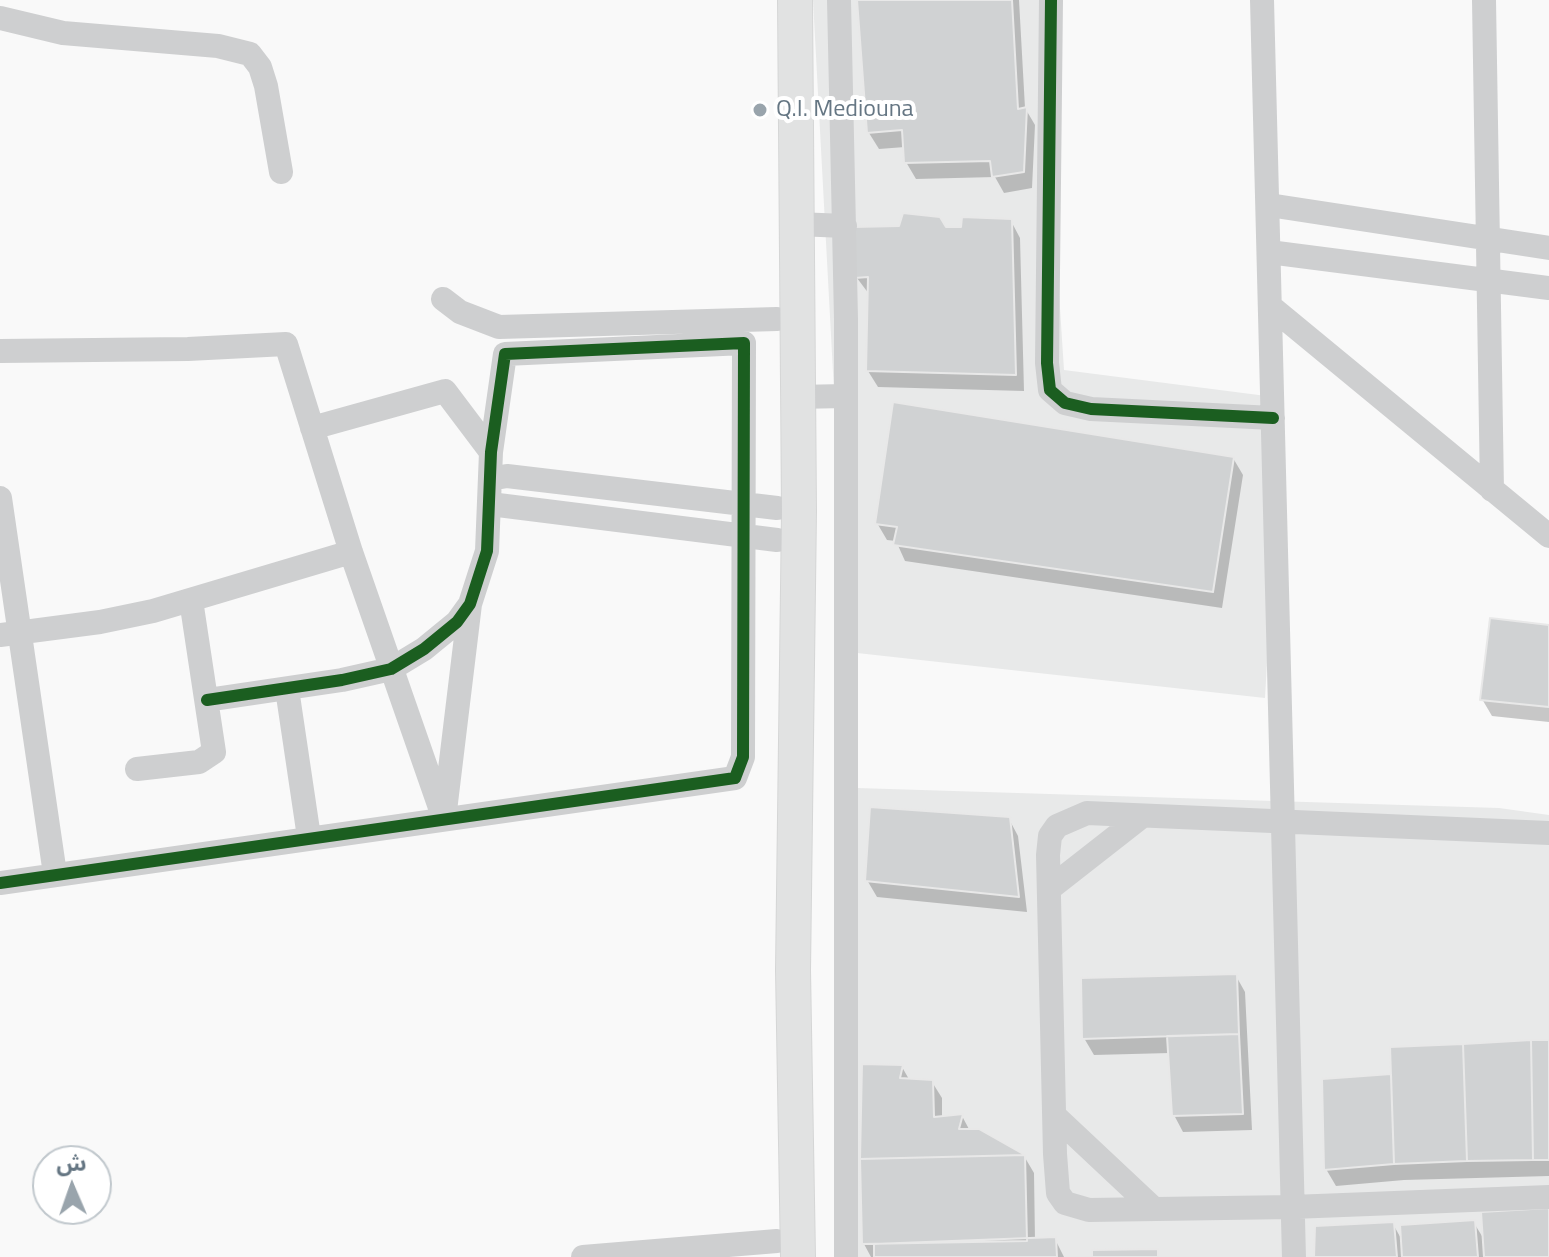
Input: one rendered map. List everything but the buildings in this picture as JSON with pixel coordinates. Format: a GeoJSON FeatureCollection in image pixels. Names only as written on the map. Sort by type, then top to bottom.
{"type":"FeatureCollection","features":[{"type":"Feature","properties":{"kind":"highway"},"geometry":{"type":"LineString","coordinates":[[778,0],[777,524],[784,1252]]}},
{"type":"Feature","properties":{"kind":"highway"},"geometry":{"type":"LineString","coordinates":[[784,1252],[793,970],[799,526],[795,0]]}},
{"type":"Feature","properties":{"kind":"street"},"geometry":{"type":"LineString","coordinates":[[839,0],[846,396],[846,1257]]}},
{"type":"Feature","properties":{"kind":"street"},"geometry":{"type":"LineString","coordinates":[[1051,0],[1047,363],[1050,390],[1065,403],[1091,409],[1273,418]]}},
{"type":"Feature","properties":{"kind":"street"},"geometry":{"type":"LineString","coordinates":[[1262,0],[1294,1257]]}},
{"type":"Feature","properties":{"kind":"street"},"geometry":{"type":"LineString","coordinates":[[1484,0],[1492,490]]}},
{"type":"Feature","properties":{"kind":"street"},"geometry":{"type":"LineString","coordinates":[[0,18],[63,33],[204,45],[250,54],[260,67],[266,86],[281,172]]}},
{"type":"Feature","properties":{"kind":"street"},"geometry":{"type":"LineString","coordinates":[[1269,205],[1549,248]]}},
{"type":"Feature","properties":{"kind":"street"},"geometry":{"type":"LineString","coordinates":[[797,224],[845,226]]}},
{"type":"Feature","properties":{"kind":"street"},"geometry":{"type":"LineString","coordinates":[[1269,252],[1549,288]]}},
{"type":"Feature","properties":{"kind":"street"},"geometry":{"type":"LineString","coordinates":[[443,299],[460,312],[499,327],[777,319]]}},
{"type":"Feature","properties":{"kind":"street"},"geometry":{"type":"LineString","coordinates":[[1270,306],[1549,536]]}},
{"type":"Feature","properties":{"kind":"street"},"geometry":{"type":"LineString","coordinates":[[0,883],[309,837],[705,785],[737,775],[743,757],[744,343],[505,354],[491,452],[487,551],[470,604],[444,819]]}},
{"type":"Feature","properties":{"kind":"street"},"geometry":{"type":"LineString","coordinates":[[0,351],[286,344],[351,552],[444,819]]}},
{"type":"Feature","properties":{"kind":"street"},"geometry":{"type":"LineString","coordinates":[[312,428],[445,391],[491,452]]}},
{"type":"Feature","properties":{"kind":"street"},"geometry":{"type":"LineString","coordinates":[[796,397],[846,396]]}},
{"type":"Feature","properties":{"kind":"street"},"geometry":{"type":"LineString","coordinates":[[490,479],[507,476],[743,506],[777,524]]}},
{"type":"Feature","properties":{"kind":"street"},"geometry":{"type":"LineString","coordinates":[[625,522],[630,492]]}},
{"type":"Feature","properties":{"kind":"street"},"geometry":{"type":"LineString","coordinates":[[0,498],[10,635],[55,874]]}},
{"type":"Feature","properties":{"kind":"street"},"geometry":{"type":"LineString","coordinates":[[490,504],[742,534],[777,524]]}},
{"type":"Feature","properties":{"kind":"street"},"geometry":{"type":"LineString","coordinates":[[10,635],[100,622],[191,600],[268,580],[351,552]]}},
{"type":"Feature","properties":{"kind":"street"},"geometry":{"type":"LineString","coordinates":[[137,769],[191,763],[210,757],[214,747],[191,600]]}},
{"type":"Feature","properties":{"kind":"street"},"geometry":{"type":"LineString","coordinates":[[207,700],[287,689],[391,669],[443,635],[470,604]]}},
{"type":"Feature","properties":{"kind":"street"},"geometry":{"type":"LineString","coordinates":[[287,689],[309,837]]}},
{"type":"Feature","properties":{"kind":"street"},"geometry":{"type":"LineString","coordinates":[[1549,833],[1087,813],[1057,826],[1048,846],[1056,1173],[1061,1200],[1071,1207],[1089,1210],[1292,1207],[1549,1197]]}},
{"type":"Feature","properties":{"kind":"street"},"geometry":{"type":"LineString","coordinates":[[1049,889],[1141,817]]}},
{"type":"Feature","properties":{"kind":"street"},"geometry":{"type":"LineString","coordinates":[[1056,1117],[1153,1208]]}},
{"type":"Feature","properties":{"kind":"street"},"geometry":{"type":"LineString","coordinates":[[583,1257],[784,1252]]}},
{"type":"Feature","properties":{"kind":"shaded area"},"geometry":{"type":"Polygon","coordinates":[[[813,0],[1040,0],[1064,370],[1282,398],[1265,698],[848,652],[813,0]]]}},
{"type":"Feature","properties":{"kind":"shaded area"},"geometry":{"type":"Polygon","coordinates":[[[857,788],[1499,808],[1549,815],[1549,1257],[855,1257],[857,788]]]}},
{"type":"Feature","properties":{"kind":"cycle path"},"geometry":{"type":"LineString","coordinates":[[1051,0],[1047,363],[1050,390],[1065,403],[1091,409],[1273,418]]}},
{"type":"Feature","properties":{"kind":"cycle path"},"geometry":{"type":"LineString","coordinates":[[0,883],[735,778],[743,757],[744,343],[505,354],[491,452],[487,551],[470,604],[457,622],[424,649],[391,669],[342,680],[207,700]]}},
{"type":"Feature","properties":{"kind":"place","name":"Q.I. Mediouna"},"geometry":{"type":"Point","coordinates":[760,110]}}]}
